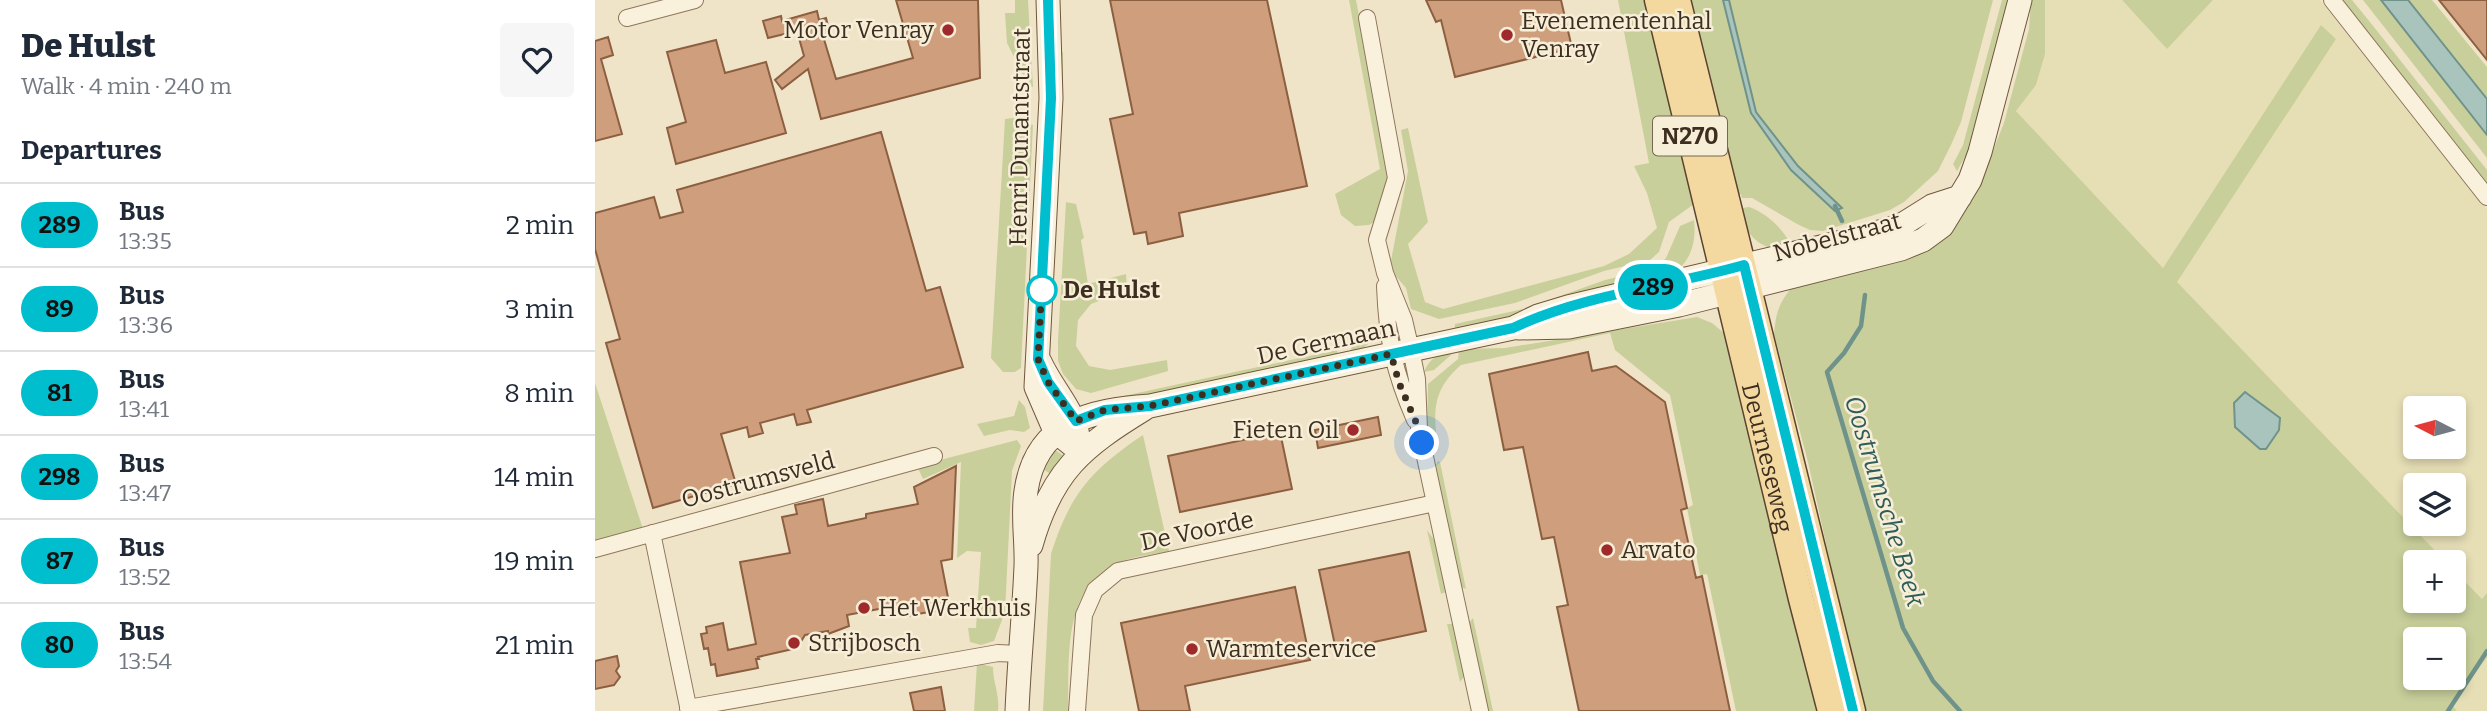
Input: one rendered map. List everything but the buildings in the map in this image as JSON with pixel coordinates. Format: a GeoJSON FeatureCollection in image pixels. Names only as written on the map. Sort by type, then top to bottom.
{"type":"FeatureCollection","features":[{"type":"Feature","properties":{"kind":"main road","name":"Henri Dunantstraat"},"geometry":{"type":"LineString","coordinates":[[1048,0],[1051,98],[1036,387],[1066,426],[1081,452]]}},
{"type":"Feature","properties":{"kind":"main road","name":"Deurneseweg"},"geometry":{"type":"LineString","coordinates":[[1657,0],[1853,711]]}},
{"type":"Feature","properties":{"kind":"main road","name":"Deurneseweg"},"geometry":{"type":"LineString","coordinates":[[1678,0],[1830,711]]}},
{"type":"Feature","properties":{"kind":"main road","name":"Nobelstraat"},"geometry":{"type":"LineString","coordinates":[[1736,279],[1913,245],[1931,236],[1942,226],[1970,180],[1980,152],[2019,0]]}},
{"type":"Feature","properties":{"kind":"main road","name":"De Germaan"},"geometry":{"type":"LineString","coordinates":[[1066,426],[1105,410],[1150,406],[1513,328],[1569,327],[1679,305],[1736,279]]}},
{"type":"Feature","properties":{"kind":"main road","name":"De Germaan"},"geometry":{"type":"LineString","coordinates":[[1081,452],[1150,406]]}},
{"type":"Feature","properties":{"kind":"main road"},"geometry":{"type":"LineString","coordinates":[[1017,711],[1026,564],[1026,493],[1031,467],[1066,426]]}},
{"type":"Feature","properties":{"kind":"main road"},"geometry":{"type":"LineString","coordinates":[[1026,564],[1047,502],[1062,476],[1081,452]]}},
{"type":"Feature","properties":{"kind":"street"},"geometry":{"type":"LineString","coordinates":[[627,18],[695,0]]}},
{"type":"Feature","properties":{"kind":"street"},"geometry":{"type":"LineString","coordinates":[[2332,0],[2487,197]]}},
{"type":"Feature","properties":{"kind":"street"},"geometry":{"type":"LineString","coordinates":[[1367,18],[1396,177],[1377,240],[1385,273],[1387,324],[1401,352],[1399,383],[1419,429],[1480,711]]}},
{"type":"Feature","properties":{"kind":"street","name":"Oostrumsveld"},"geometry":{"type":"LineString","coordinates":[[595,549],[934,456]]}},
{"type":"Feature","properties":{"kind":"street","name":"De Voorde"},"geometry":{"type":"LineString","coordinates":[[1077,711],[1084,615],[1095,590],[1118,572],[1435,503]]}},
{"type":"Feature","properties":{"kind":"street"},"geometry":{"type":"LineString","coordinates":[[652,533],[688,710],[998,653],[1020,654]]}},
{"type":"Feature","properties":{"kind":"shaded area"},"geometry":{"type":"Polygon","coordinates":[[[2045,0],[2122,0],[2167,49],[2213,0],[2320,0],[2487,209],[2487,593],[2483,600],[2466,582],[2466,550],[2434,550],[2421,536],[2466,536],[2466,473],[2403,473],[2403,517],[2176,282],[2336,39],[2321,25],[2163,268],[2016,111],[2036,85],[2045,54],[2045,0]]]}},
{"type":"Feature","properties":{"kind":"shaded area"},"geometry":{"type":"Polygon","coordinates":[[[2487,657],[2487,711],[2457,711],[2452,705],[2463,690],[2466,690],[2466,686],[2487,657]]]}},
{"type":"Feature","properties":{"kind":"green space"},"geometry":{"type":"Polygon","coordinates":[[[1015,0],[1028,0],[1033,87],[1029,87],[1007,43],[1005,13],[1015,13],[1015,0]]]}},
{"type":"Feature","properties":{"kind":"green space"},"geometry":{"type":"Polygon","coordinates":[[[1349,0],[1356,0],[1388,164],[1387,188],[1377,220],[1369,225],[1355,226],[1341,215],[1335,194],[1380,169],[1349,0]]]}},
{"type":"Feature","properties":{"kind":"green space"},"geometry":{"type":"Polygon","coordinates":[[[1618,0],[1644,0],[1694,204],[1669,222],[1659,252],[1650,260],[1604,271],[1515,303],[1439,319],[1411,309],[1406,288],[1394,274],[1391,261],[1408,171],[1401,130],[1408,128],[1428,222],[1408,244],[1425,302],[1443,309],[1604,266],[1629,254],[1657,228],[1647,193],[1634,166],[1649,163],[1618,0]]]}},
{"type":"Feature","properties":{"kind":"green space"},"geometry":{"type":"Polygon","coordinates":[[[1686,0],[1723,0],[1751,113],[1791,170],[1836,211],[1786,153],[1756,112],[1729,0],[1993,0],[1961,122],[1938,171],[1904,202],[1890,210],[1823,231],[1810,230],[1799,225],[1752,198],[1742,198],[1741,194],[1735,196],[1686,0]]]}},
{"type":"Feature","properties":{"kind":"green space"},"geometry":{"type":"Polygon","coordinates":[[[2002,0],[2010,0],[1973,143],[1957,171],[1953,164],[1963,145],[2002,0]]]}},
{"type":"Feature","properties":{"kind":"green space"},"geometry":{"type":"Polygon","coordinates":[[[2031,0],[2045,0],[2045,54],[2036,85],[2016,111],[2163,268],[2321,25],[2336,39],[2177,282],[2403,517],[2403,536],[2421,536],[2434,550],[2403,550],[2403,613],[2466,613],[2466,582],[2482,599],[2487,593],[2487,657],[2466,686],[2466,627],[2403,627],[2403,690],[2463,690],[2452,705],[2457,711],[1863,711],[1808,462],[1774,334],[1777,313],[1794,285],[1939,237],[1961,217],[1978,188],[2004,123],[2029,29],[2031,0]]]}},
{"type":"Feature","properties":{"kind":"green space"},"geometry":{"type":"Polygon","coordinates":[[[2122,0],[2213,0],[2167,49],[2122,0]]]}},
{"type":"Feature","properties":{"kind":"green space"},"geometry":{"type":"Polygon","coordinates":[[[2340,0],[2352,0],[2370,22],[2487,170],[2487,184],[2340,0]]]}},
{"type":"Feature","properties":{"kind":"green space"},"geometry":{"type":"Polygon","coordinates":[[[2363,0],[2381,0],[2487,135],[2487,158],[2363,0]]]}},
{"type":"Feature","properties":{"kind":"green space"},"geometry":{"type":"Polygon","coordinates":[[[2408,0],[2432,0],[2487,67],[2487,99],[2408,0]]]}},
{"type":"Feature","properties":{"kind":"green space"},"geometry":{"type":"Polygon","coordinates":[[[1058,52],[1063,52],[1063,85],[1052,291],[1049,290],[1058,52]]]}},
{"type":"Feature","properties":{"kind":"green space"},"geometry":{"type":"Polygon","coordinates":[[[1013,118],[1033,125],[1021,368],[1015,372],[1003,372],[991,358],[1005,119],[1013,118]]]}},
{"type":"Feature","properties":{"kind":"green space"},"geometry":{"type":"Polygon","coordinates":[[[1066,202],[1076,204],[1084,238],[1081,240],[1088,284],[1126,274],[1127,290],[1091,304],[1078,320],[1076,346],[1089,366],[1110,370],[1167,360],[1168,371],[1091,393],[1076,389],[1063,374],[1058,361],[1058,340],[1066,202]]]}},
{"type":"Feature","properties":{"kind":"green space"},"geometry":{"type":"Polygon","coordinates":[[[1749,207],[1775,223],[1792,248],[1771,248],[1756,241],[1735,209],[1749,207]]]}},
{"type":"Feature","properties":{"kind":"green space"},"geometry":{"type":"Polygon","coordinates":[[[1694,220],[1693,246],[1679,269],[1454,332],[1455,324],[1523,309],[1605,280],[1656,268],[1666,258],[1680,226],[1694,220]]]}},
{"type":"Feature","properties":{"kind":"green space"},"geometry":{"type":"Polygon","coordinates":[[[1697,317],[1712,323],[1730,338],[1822,711],[1736,711],[1707,574],[1700,575],[1687,508],[1693,505],[1670,395],[1615,350],[1610,333],[1461,365],[1444,383],[1437,402],[1435,423],[1438,448],[1427,437],[1428,384],[1458,359],[1459,349],[1505,348],[1697,317]]]}},
{"type":"Feature","properties":{"kind":"green space"},"geometry":{"type":"Polygon","coordinates":[[[1378,331],[1367,345],[1352,353],[1351,348],[1369,333],[1378,331]]]}},
{"type":"Feature","properties":{"kind":"green space"},"geometry":{"type":"Polygon","coordinates":[[[1337,350],[1338,357],[1107,406],[1105,400],[1337,350]]]}},
{"type":"Feature","properties":{"kind":"green space"},"geometry":{"type":"Polygon","coordinates":[[[1451,351],[1451,355],[1434,370],[1424,372],[1435,357],[1451,351]]]}},
{"type":"Feature","properties":{"kind":"green space"},"geometry":{"type":"Polygon","coordinates":[[[595,383],[643,529],[595,542],[595,383]]]}},
{"type":"Feature","properties":{"kind":"green space"},"geometry":{"type":"Polygon","coordinates":[[[1019,400],[1025,407],[1030,428],[1024,432],[1010,430],[984,436],[977,424],[1014,416],[1019,400]]]}},
{"type":"Feature","properties":{"kind":"green space"},"geometry":{"type":"Polygon","coordinates":[[[1143,435],[1169,551],[1122,561],[1098,576],[1086,591],[1072,628],[1068,711],[1043,711],[1051,554],[1058,533],[1075,499],[1096,472],[1143,435]]]}},
{"type":"Feature","properties":{"kind":"green space"},"geometry":{"type":"Polygon","coordinates":[[[1017,440],[1021,446],[1012,471],[1005,612],[994,641],[981,645],[970,642],[968,628],[976,628],[981,552],[967,551],[957,558],[961,462],[923,479],[917,466],[1017,440]]]}},
{"type":"Feature","properties":{"kind":"green space"},"geometry":{"type":"Polygon","coordinates":[[[1055,450],[1064,456],[1065,460],[1056,477],[1039,467],[1055,450]]]}},
{"type":"Feature","properties":{"kind":"green space"},"geometry":{"type":"Polygon","coordinates":[[[1438,461],[1466,589],[1461,587],[1435,467],[1438,461]]]}},
{"type":"Feature","properties":{"kind":"green space"},"geometry":{"type":"Polygon","coordinates":[[[1427,530],[1435,541],[1446,592],[1441,594],[1427,530]]]}},
{"type":"Feature","properties":{"kind":"green space"},"geometry":{"type":"Polygon","coordinates":[[[1473,618],[1493,711],[1487,711],[1468,624],[1473,618]]]}},
{"type":"Feature","properties":{"kind":"green space"},"geometry":{"type":"Polygon","coordinates":[[[1447,624],[1453,624],[1464,677],[1460,682],[1447,624]]]}},
{"type":"Feature","properties":{"kind":"green space"},"geometry":{"type":"Polygon","coordinates":[[[977,663],[993,667],[998,711],[974,711],[977,663]]]}},
{"type":"Feature","properties":{"kind":"water"},"geometry":{"type":"Polygon","coordinates":[[[1723,0],[1729,0],[1756,112],[1798,166],[1842,208],[1835,211],[1791,170],[1751,113],[1723,0]]]}},
{"type":"Feature","properties":{"kind":"water"},"geometry":{"type":"Polygon","coordinates":[[[2381,0],[2408,0],[2487,99],[2487,135],[2381,0]]]}},
{"type":"Feature","properties":{"kind":"water"},"geometry":{"type":"Polygon","coordinates":[[[2245,392],[2280,418],[2279,430],[2266,449],[2260,449],[2235,427],[2234,403],[2245,392]]]}},
{"type":"Feature","properties":{"kind":"waterway","name":"Oostrumsche Beek"},"geometry":{"type":"LineString","coordinates":[[1835,206],[1842,221]]}},
{"type":"Feature","properties":{"kind":"waterway","name":"Oostrumsche Beek"},"geometry":{"type":"LineString","coordinates":[[1865,295],[1861,326],[1844,353],[1827,372],[1903,628],[1933,681],[1960,711]]}},
{"type":"Feature","properties":{"kind":"waterway"},"geometry":{"type":"LineString","coordinates":[[2448,711],[2487,651]]}},
{"type":"Feature","properties":{"kind":"bus line","name":"289"},"geometry":{"type":"LineString","coordinates":[[1048,0],[1051,98],[1038,359],[1048,382],[1076,421],[1105,410],[1150,406],[1513,328],[1538,316],[1568,307],[1744,265],[1853,711]]}},
{"type":"Feature","properties":{"kind":"place","name":"Motor Venray"},"geometry":{"type":"Point","coordinates":[948,30]}},
{"type":"Feature","properties":{"kind":"place","name":"Evenementenhal Venray"},"geometry":{"type":"Point","coordinates":[1507,35]}},
{"type":"Feature","properties":{"kind":"place","name":"De Hulst"},"geometry":{"type":"Point","coordinates":[1042,290]}},
{"type":"Feature","properties":{"kind":"place","name":"Fieten Oil"},"geometry":{"type":"Point","coordinates":[1353,430]}},
{"type":"Feature","properties":{"kind":"place","name":"Arvato"},"geometry":{"type":"Point","coordinates":[1607,550]}},
{"type":"Feature","properties":{"kind":"place","name":"Het Werkhuis"},"geometry":{"type":"Point","coordinates":[864,608]}},
{"type":"Feature","properties":{"kind":"place","name":"Strijbosch"},"geometry":{"type":"Point","coordinates":[794,643]}},
{"type":"Feature","properties":{"kind":"place","name":"Warmteservice"},"geometry":{"type":"Point","coordinates":[1192,649]}},
{"type":"Feature","properties":{"kind":"route"},"geometry":{"type":"LineString","coordinates":[[1042,290],[1042,281],[1038,359],[1048,382],[1076,421],[1105,410],[1150,406],[1391,354],[1422,443]]}}]}
